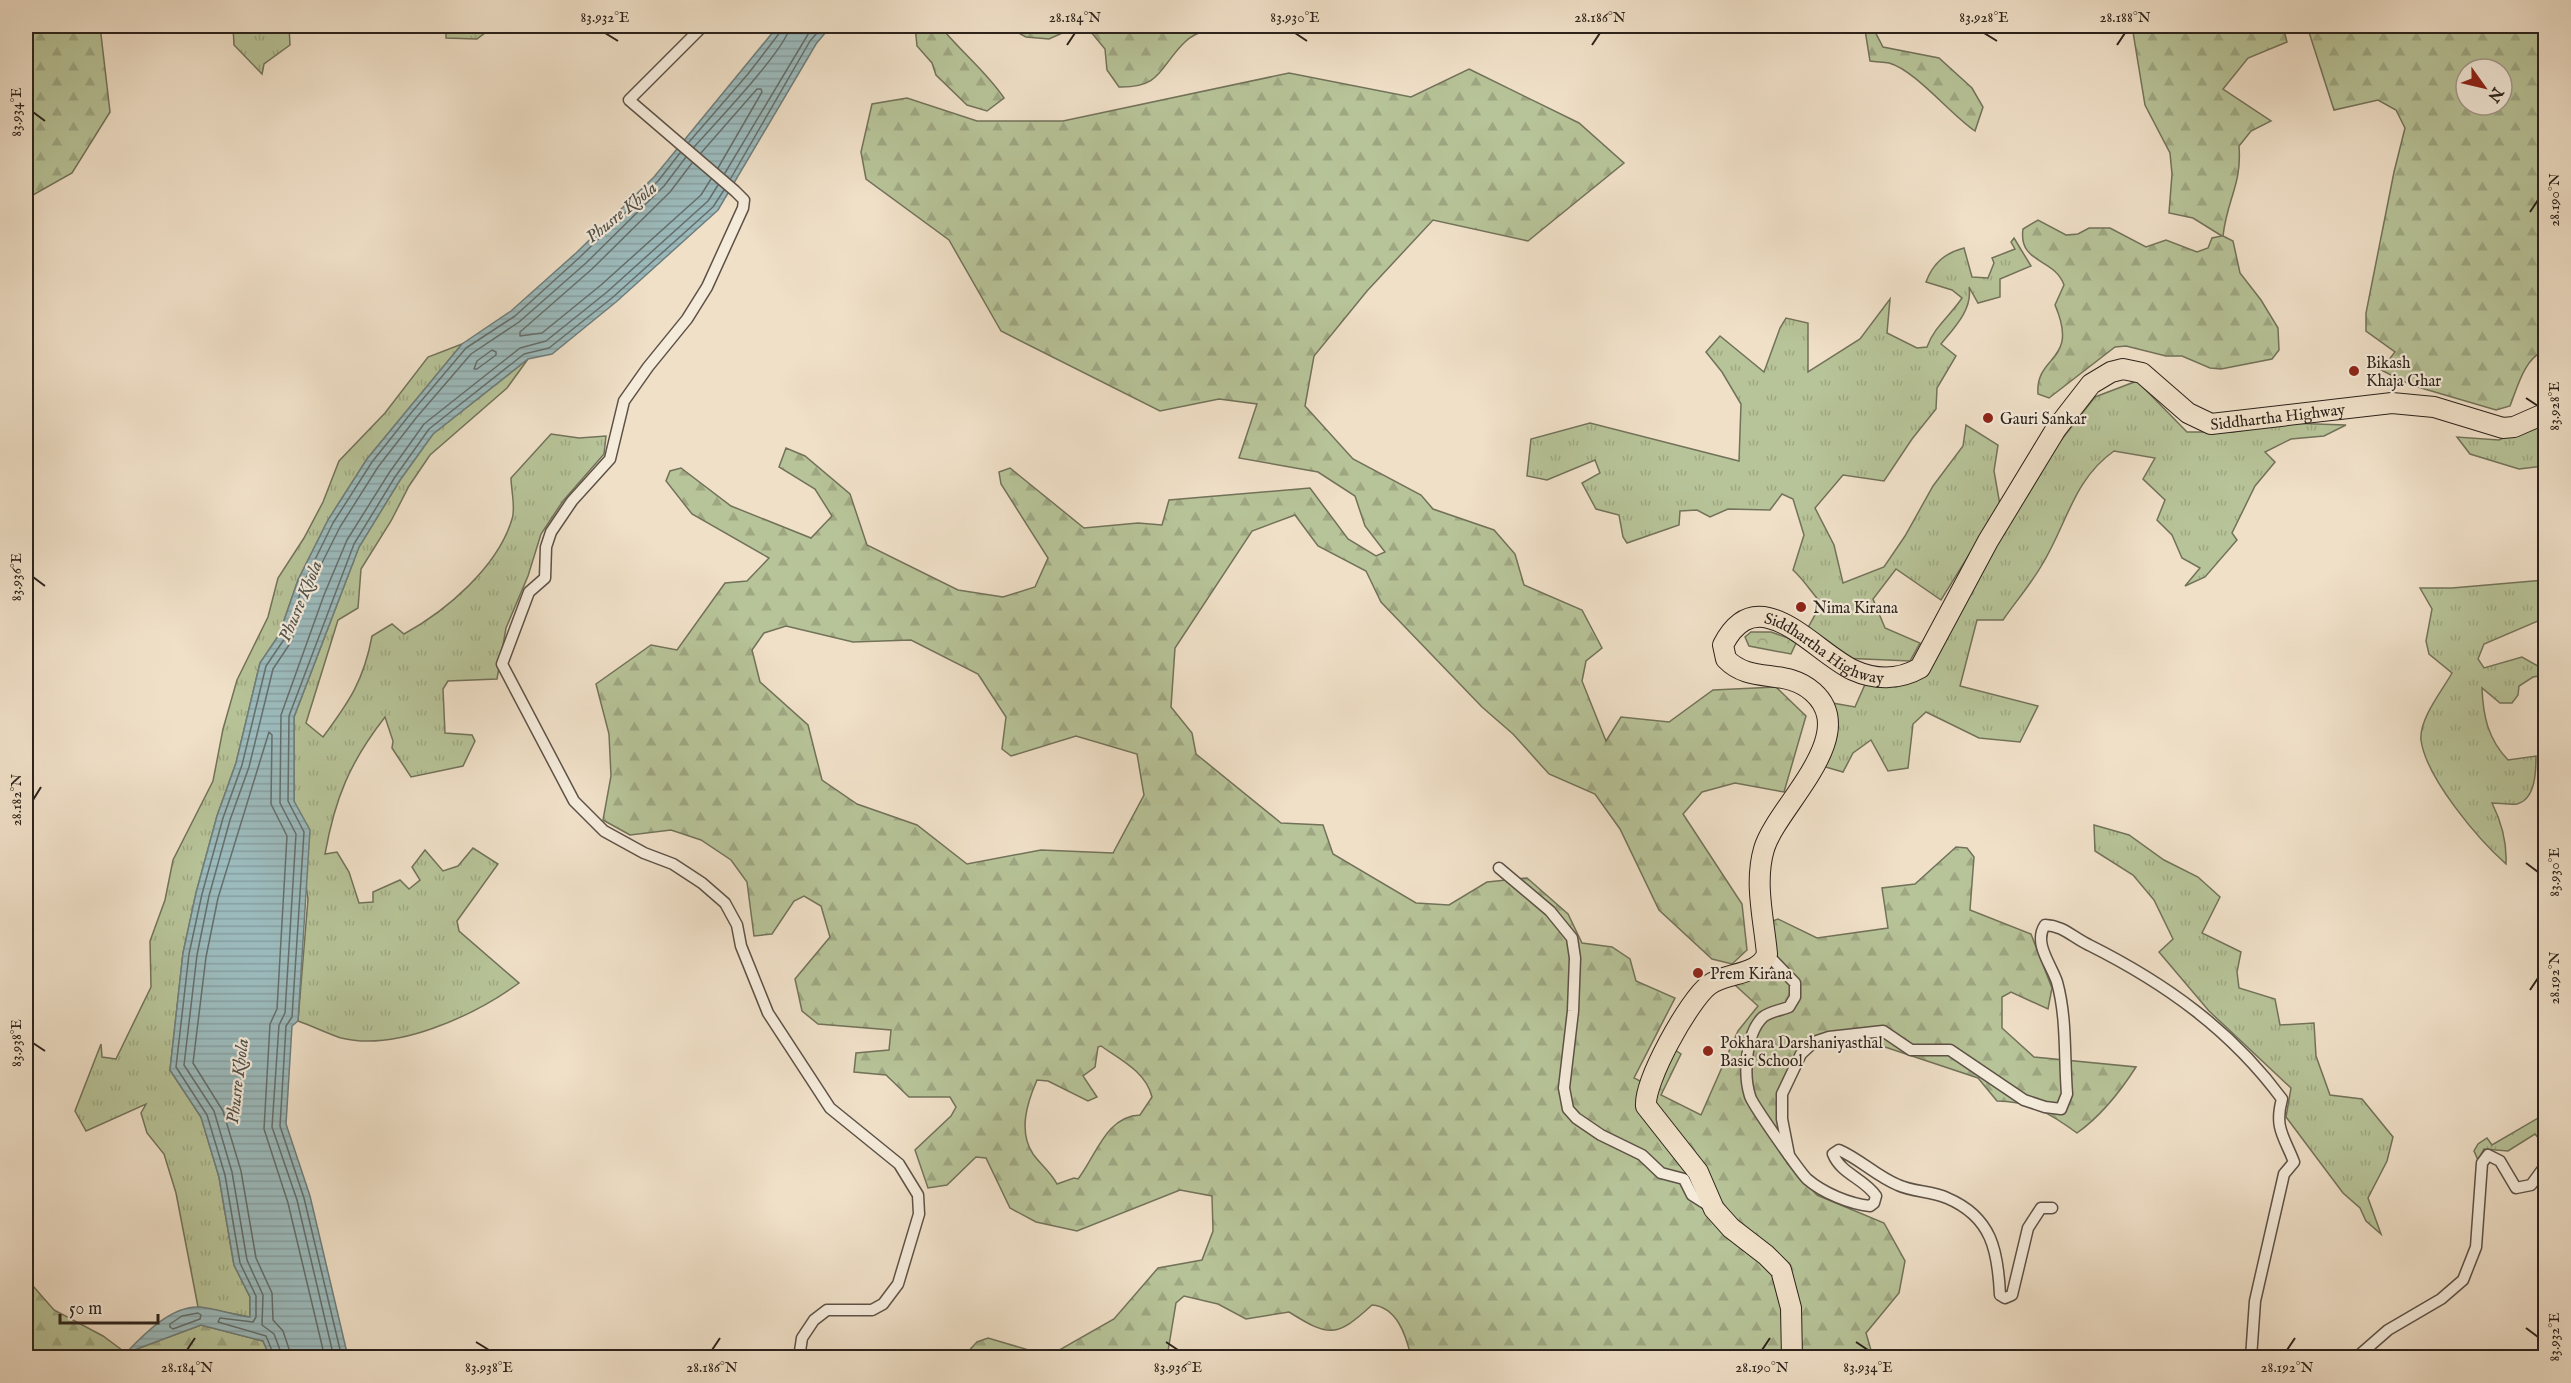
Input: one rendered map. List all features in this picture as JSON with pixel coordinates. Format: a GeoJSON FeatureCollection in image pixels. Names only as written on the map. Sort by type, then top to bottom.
{"type":"FeatureCollection","features":[{"type":"Feature","properties":{"kind":"highway","name":"Siddhartha Highway"},"geometry":{"type":"LineString","coordinates":[[1767,954],[1760,887],[1763,851],[1775,825],[1818,760],[1826,742],[1827,730],[1821,701],[1814,692],[1795,679],[1746,673],[1726,659],[1723,645],[1737,624],[1756,616],[1774,619],[1799,631],[1854,670],[1878,676],[1902,677],[1920,668],[1988,542],[2056,429],[2091,384],[2111,372],[2132,369],[2142,373],[2188,413],[2211,424],[2392,403],[2434,407],[2503,428],[2514,427],[2546,412]]}},
{"type":"Feature","properties":{"kind":"highway"},"geometry":{"type":"LineString","coordinates":[[1767,954],[1759,966],[1716,980],[1699,994],[1686,1011],[1647,1090],[1648,1111],[1671,1136],[1698,1172],[1714,1209],[1731,1228],[1766,1255],[1781,1270],[1791,1308],[1792,1358]]}},
{"type":"Feature","properties":{"kind":"street"},"geometry":{"type":"LineString","coordinates":[[703,26],[629,100],[675,142],[735,191],[744,200],[743,208],[707,287],[687,319],[624,401],[610,459],[572,501],[551,532],[546,547],[545,578],[529,592],[502,664],[574,801],[589,819],[604,831],[644,854],[674,864],[702,882],[725,903],[737,925],[741,946],[768,1013],[816,1088],[830,1108],[899,1164],[918,1195],[919,1214],[898,1284],[883,1304],[872,1310],[827,1310],[814,1320],[802,1338],[799,1358]]}},
{"type":"Feature","properties":{"kind":"street"},"geometry":{"type":"LineString","coordinates":[[1499,868],[1550,911],[1572,938],[1575,958],[1573,1011],[1564,1089],[1568,1109],[1576,1118],[1601,1135],[1642,1155],[1661,1173],[1684,1179],[1692,1195],[1714,1209]]}},
{"type":"Feature","properties":{"kind":"street"},"geometry":{"type":"LineString","coordinates":[[1790,1155],[1782,1119],[1782,1094],[1801,1054],[1814,1042],[1829,1037],[1882,1031],[1911,1050],[1950,1050],[2024,1100],[2045,1107],[2061,1108],[2067,1094],[2062,999],[2041,944],[2040,933],[2044,925],[2058,926],[2079,940],[2134,968],[2193,1006],[2261,1070],[2282,1099],[2277,1116],[2280,1133],[2295,1162],[2284,1174],[2255,1301],[2251,1358]]}},
{"type":"Feature","properties":{"kind":"street"},"geometry":{"type":"LineString","coordinates":[[1767,954],[1795,983],[1795,997],[1789,1008],[1765,1015],[1757,1025],[1748,1052],[1750,1097],[1807,1179],[1839,1197],[1870,1206],[1876,1196],[1871,1188],[1836,1163],[1833,1154],[1839,1150],[1899,1185],[1946,1197],[1975,1214],[1989,1234],[1999,1259],[2000,1295],[2005,1298],[2012,1295],[2028,1228],[2042,1208],[2052,1208]]}},
{"type":"Feature","properties":{"kind":"street"},"geometry":{"type":"LineString","coordinates":[[2356,1358],[2388,1330],[2441,1299],[2463,1280],[2476,1247],[2482,1163],[2488,1155],[2500,1161],[2516,1188],[2531,1185],[2542,1170],[2546,1169]]}},
{"type":"Feature","properties":{"kind":"green space"},"geometry":{"type":"Polygon","coordinates":[[[26,26],[100,26],[110,112],[72,173],[26,199],[26,26]]]}},
{"type":"Feature","properties":{"kind":"green space"},"geometry":{"type":"Polygon","coordinates":[[[233,26],[289,26],[290,45],[264,64],[262,74],[234,45],[233,26]]]}},
{"type":"Feature","properties":{"kind":"green space"},"geometry":{"type":"Polygon","coordinates":[[[446,26],[494,26],[477,39],[446,38],[446,26]]]}},
{"type":"Feature","properties":{"kind":"green space"},"geometry":{"type":"Polygon","coordinates":[[[915,26],[940,26],[1004,98],[987,111],[967,105],[936,75],[932,63],[917,46],[915,26]]]}},
{"type":"Feature","properties":{"kind":"green space"},"geometry":{"type":"Polygon","coordinates":[[[1005,26],[1215,26],[1189,39],[1152,79],[1144,84],[1119,87],[1107,70],[1105,49],[1091,32],[1069,30],[1049,39],[1026,37],[1005,26]]]}},
{"type":"Feature","properties":{"kind":"green space"},"geometry":{"type":"Polygon","coordinates":[[[1860,26],[1872,26],[1883,47],[1939,58],[1972,88],[1983,107],[1975,131],[1910,74],[1889,63],[1870,61],[1865,30],[1860,26]]]}},
{"type":"Feature","properties":{"kind":"green space"},"geometry":{"type":"Polygon","coordinates":[[[2132,26],[2283,26],[2287,42],[2248,58],[2223,89],[2271,121],[2251,131],[2239,146],[2238,171],[2223,236],[2233,241],[2240,273],[2261,300],[2278,328],[2279,350],[2272,359],[2221,369],[2210,368],[2182,356],[2166,356],[2126,346],[2115,347],[2049,398],[2038,394],[2039,381],[2043,371],[2060,348],[2061,324],[2055,305],[2064,285],[2053,270],[2026,249],[2023,229],[2038,220],[2066,235],[2078,234],[2089,228],[2110,228],[2146,247],[2166,240],[2197,252],[2208,248],[2212,238],[2222,236],[2193,218],[2169,213],[2172,174],[2170,153],[2145,105],[2132,26]]]}},
{"type":"Feature","properties":{"kind":"green space"},"geometry":{"type":"Polygon","coordinates":[[[2307,26],[2545,26],[2545,350],[2527,366],[2510,406],[2496,410],[2411,385],[2381,370],[2395,352],[2366,331],[2366,313],[2405,128],[2396,110],[2378,100],[2334,110],[2307,26]]]}},
{"type":"Feature","properties":{"kind":"green space"},"geometry":{"type":"Polygon","coordinates":[[[1469,69],[1579,123],[1624,163],[1528,241],[1433,220],[1367,291],[1314,356],[1305,406],[1353,459],[1421,495],[1433,509],[1494,530],[1515,554],[1524,585],[1582,610],[1602,648],[1586,661],[1582,681],[1606,741],[1621,717],[1669,722],[1713,690],[1776,687],[1806,716],[1784,792],[1735,783],[1702,792],[1683,814],[1742,904],[1747,950],[1732,964],[1712,959],[1659,910],[1620,829],[1595,794],[1549,774],[1513,734],[1482,707],[1381,602],[1366,571],[1318,546],[1295,515],[1252,531],[1175,648],[1171,707],[1192,733],[1196,754],[1281,823],[1323,825],[1333,854],[1416,903],[1449,905],[1487,882],[1527,878],[1568,914],[1582,943],[1612,947],[1630,959],[1636,981],[1675,998],[1634,1078],[1648,1085],[1672,1048],[1681,1054],[1661,1095],[1701,1115],[1738,1031],[1758,1006],[1735,985],[1760,965],[1767,923],[1778,919],[1817,938],[1888,928],[1882,888],[1915,884],[1956,847],[1967,848],[1974,857],[1970,910],[2031,934],[2052,988],[2048,1009],[2011,992],[2002,997],[2002,1028],[2034,1057],[2136,1067],[2110,1103],[2077,1133],[2058,1120],[2030,1106],[1997,1101],[1978,1078],[1885,1047],[1801,1048],[1779,1095],[1787,1163],[1817,1195],[1884,1223],[1905,1261],[1899,1293],[1866,1333],[1873,1357],[1411,1357],[1399,1324],[1388,1311],[1381,1307],[1372,1305],[1349,1324],[1332,1330],[1314,1326],[1289,1312],[1246,1319],[1218,1304],[1184,1296],[1176,1303],[1167,1357],[963,1357],[977,1342],[988,1338],[1049,1356],[1114,1319],[1158,1268],[1202,1260],[1213,1231],[1212,1196],[1180,1190],[1077,1231],[1036,1222],[1010,1208],[986,1158],[976,1157],[947,1185],[928,1188],[915,1150],[951,1116],[956,1107],[950,1097],[909,1097],[886,1075],[854,1072],[856,1053],[889,1050],[891,1030],[818,1024],[802,1011],[795,979],[830,937],[821,906],[804,896],[794,901],[772,934],[754,936],[747,882],[731,860],[701,840],[671,830],[630,835],[603,820],[611,776],[609,734],[596,684],[651,645],[677,650],[725,583],[747,581],[769,558],[692,514],[666,481],[670,471],[681,468],[731,506],[811,538],[832,516],[815,489],[779,467],[786,448],[805,456],[850,494],[867,545],[958,590],[1003,597],[1035,587],[1048,558],[1001,484],[999,472],[1010,468],[1084,528],[1138,523],[1162,525],[1169,500],[1310,488],[1348,539],[1376,556],[1385,552],[1365,526],[1355,496],[1318,472],[1239,458],[1257,404],[1219,399],[1160,411],[1001,331],[949,240],[866,179],[861,152],[872,104],[907,98],[977,121],[1063,121],[1289,73],[1411,97],[1469,69]],[[786,626],[764,633],[752,650],[760,682],[808,725],[822,780],[857,804],[917,825],[967,864],[1041,850],[1113,853],[1144,795],[1137,754],[1076,736],[1011,756],[1002,749],[1006,717],[978,674],[911,640],[853,642],[786,626]],[[1101,1046],[1098,1047],[1095,1067],[1083,1076],[1097,1097],[1088,1101],[1048,1081],[1037,1080],[1027,1107],[1025,1127],[1028,1145],[1057,1184],[1074,1178],[1078,1179],[1110,1130],[1118,1122],[1128,1117],[1140,1115],[1152,1097],[1149,1088],[1138,1074],[1101,1046]]]}},
{"type":"Feature","properties":{"kind":"green space"},"geometry":{"type":"Polygon","coordinates":[[[2014,238],[2031,266],[2000,279],[2000,297],[1978,303],[1969,287],[1965,310],[1957,325],[1941,344],[1956,356],[1937,388],[1936,409],[1912,439],[1884,481],[1843,475],[1815,508],[1834,545],[1843,583],[1884,567],[1905,536],[1933,486],[1963,446],[1966,425],[1998,445],[1994,471],[2000,505],[1941,600],[1896,569],[1873,599],[1885,628],[1920,643],[1910,661],[1841,658],[1805,633],[1825,603],[1823,605],[1793,570],[1804,535],[1793,499],[1782,494],[1770,510],[1728,509],[1710,517],[1697,510],[1680,511],[1679,525],[1627,543],[1623,537],[1619,515],[1596,509],[1582,483],[1600,473],[1595,460],[1547,480],[1527,476],[1531,439],[1590,423],[1739,461],[1741,404],[1722,372],[1706,352],[1720,336],[1764,372],[1786,318],[1808,323],[1808,372],[1860,339],[1890,299],[1887,333],[1917,348],[1927,347],[1938,327],[1962,298],[1952,290],[1926,282],[1936,264],[1945,256],[1964,248],[1972,277],[1988,278],[1994,263],[1992,258],[2015,249],[2011,242],[2014,238]]]}},
{"type":"Feature","properties":{"kind":"green space"},"geometry":{"type":"Polygon","coordinates":[[[462,344],[367,459],[328,520],[298,580],[279,635],[260,663],[236,763],[217,816],[196,893],[183,953],[170,1070],[201,1117],[219,1177],[234,1265],[250,1297],[250,1317],[198,1307],[176,1193],[164,1154],[147,1133],[141,1113],[146,1104],[86,1131],[75,1111],[101,1044],[102,1057],[116,1059],[151,987],[150,941],[165,900],[173,860],[213,781],[223,729],[237,680],[268,617],[278,578],[304,538],[323,502],[339,461],[385,413],[428,357],[462,344]]]}},
{"type":"Feature","properties":{"kind":"green space"},"geometry":{"type":"Polygon","coordinates":[[[528,359],[507,388],[430,455],[409,486],[391,521],[361,569],[358,608],[338,620],[306,723],[323,737],[360,678],[372,636],[392,624],[404,634],[437,613],[483,570],[505,537],[512,519],[511,478],[551,434],[579,438],[606,436],[604,454],[563,501],[541,534],[528,576],[506,628],[497,679],[448,681],[443,689],[445,733],[472,735],[475,741],[463,766],[411,777],[392,748],[393,741],[385,717],[353,765],[339,798],[325,854],[337,852],[349,872],[359,903],[373,902],[373,892],[400,880],[409,889],[420,880],[412,867],[425,850],[443,871],[458,866],[473,848],[498,864],[457,921],[459,931],[519,983],[480,1007],[434,1028],[386,1040],[363,1041],[341,1038],[298,1021],[308,899],[294,801],[294,717],[359,547],[400,480],[433,434],[528,359]]]}},
{"type":"Feature","properties":{"kind":"green space"},"geometry":{"type":"Polygon","coordinates":[[[2137,381],[2187,432],[2233,432],[2283,423],[2346,425],[2324,436],[2291,439],[2265,452],[2275,462],[2255,486],[2232,533],[2237,540],[2205,577],[2185,586],[2200,568],[2182,558],[2172,535],[2157,520],[2165,500],[2143,479],[2155,458],[2114,451],[2100,462],[2080,488],[2039,570],[2003,620],[1977,620],[1960,686],[2038,706],[2020,742],[1979,738],[1926,712],[1913,724],[1908,768],[1888,771],[1871,740],[1853,753],[1843,772],[1822,766],[1831,753],[1833,745],[1832,703],[1855,707],[1867,680],[1896,687],[1927,671],[1978,571],[2054,449],[2095,397],[2137,381]]]}},
{"type":"Feature","properties":{"kind":"green space"},"geometry":{"type":"Polygon","coordinates":[[[2545,420],[2545,466],[2519,469],[2470,454],[2457,437],[2499,440],[2545,420]]]}},
{"type":"Feature","properties":{"kind":"green space"},"geometry":{"type":"Polygon","coordinates":[[[2545,580],[2545,618],[2484,644],[2478,659],[2484,668],[2522,657],[2545,670],[2545,675],[2533,677],[2519,686],[2518,695],[2512,703],[2500,703],[2482,688],[2488,727],[2501,752],[2508,760],[2536,756],[2534,783],[2528,796],[2517,804],[2492,803],[2503,833],[2506,864],[2455,807],[2432,772],[2425,755],[2421,732],[2432,705],[2452,673],[2429,654],[2426,641],[2432,609],[2420,588],[2452,588],[2545,580]]]}},
{"type":"Feature","properties":{"kind":"green space"},"geometry":{"type":"Polygon","coordinates":[[[1751,632],[1771,632],[1797,641],[1791,654],[1749,646],[1745,637],[1751,632]]]}},
{"type":"Feature","properties":{"kind":"green space"},"geometry":{"type":"Polygon","coordinates":[[[2094,825],[2129,835],[2164,860],[2198,877],[2220,897],[2202,933],[2241,952],[2237,972],[2239,988],[2275,999],[2280,1025],[2314,1023],[2316,1056],[2330,1095],[2362,1099],[2393,1137],[2387,1161],[2368,1198],[2381,1234],[2366,1221],[2360,1208],[2343,1193],[2286,1117],[2291,1088],[2209,1011],[2159,952],[2173,939],[2154,900],[2133,875],[2095,851],[2094,825]]]}},
{"type":"Feature","properties":{"kind":"green space"},"geometry":{"type":"Polygon","coordinates":[[[2545,1114],[2545,1146],[2535,1134],[2508,1151],[2484,1149],[2478,1160],[2474,1151],[2478,1144],[2487,1138],[2492,1145],[2545,1114]]]}},
{"type":"Feature","properties":{"kind":"green space"},"geometry":{"type":"Polygon","coordinates":[[[26,1278],[54,1310],[103,1336],[126,1353],[201,1325],[263,1341],[270,1357],[26,1357],[26,1278]]]}},
{"type":"Feature","properties":{"kind":"water","name":"Phusre Khola"},"geometry":{"type":"Polygon","coordinates":[[[778,26],[831,26],[816,44],[718,210],[616,302],[552,354],[528,359],[433,434],[400,480],[359,547],[294,717],[294,801],[310,830],[298,1021],[292,1026],[286,1124],[310,1196],[348,1357],[270,1357],[263,1341],[201,1325],[126,1353],[159,1322],[179,1311],[200,1307],[250,1317],[250,1297],[234,1265],[219,1177],[201,1117],[170,1070],[183,953],[196,893],[217,816],[236,763],[260,663],[279,635],[298,580],[328,520],[367,459],[462,344],[511,311],[576,253],[654,177],[778,26]]]}},
{"type":"Feature","properties":{"kind":"place","name":"Bikash Khaja Ghar"},"geometry":{"type":"Point","coordinates":[2354,371]}},
{"type":"Feature","properties":{"kind":"place","name":"Gauri Sankar"},"geometry":{"type":"Point","coordinates":[1988,418]}},
{"type":"Feature","properties":{"kind":"place","name":"Nima Kirana"},"geometry":{"type":"Point","coordinates":[1801,607]}},
{"type":"Feature","properties":{"kind":"place","name":"Prem Kirana"},"geometry":{"type":"Point","coordinates":[1698,973]}},
{"type":"Feature","properties":{"kind":"place","name":"Pokhara Darshaniyasthal Basic School"},"geometry":{"type":"Point","coordinates":[1708,1051]}}]}
